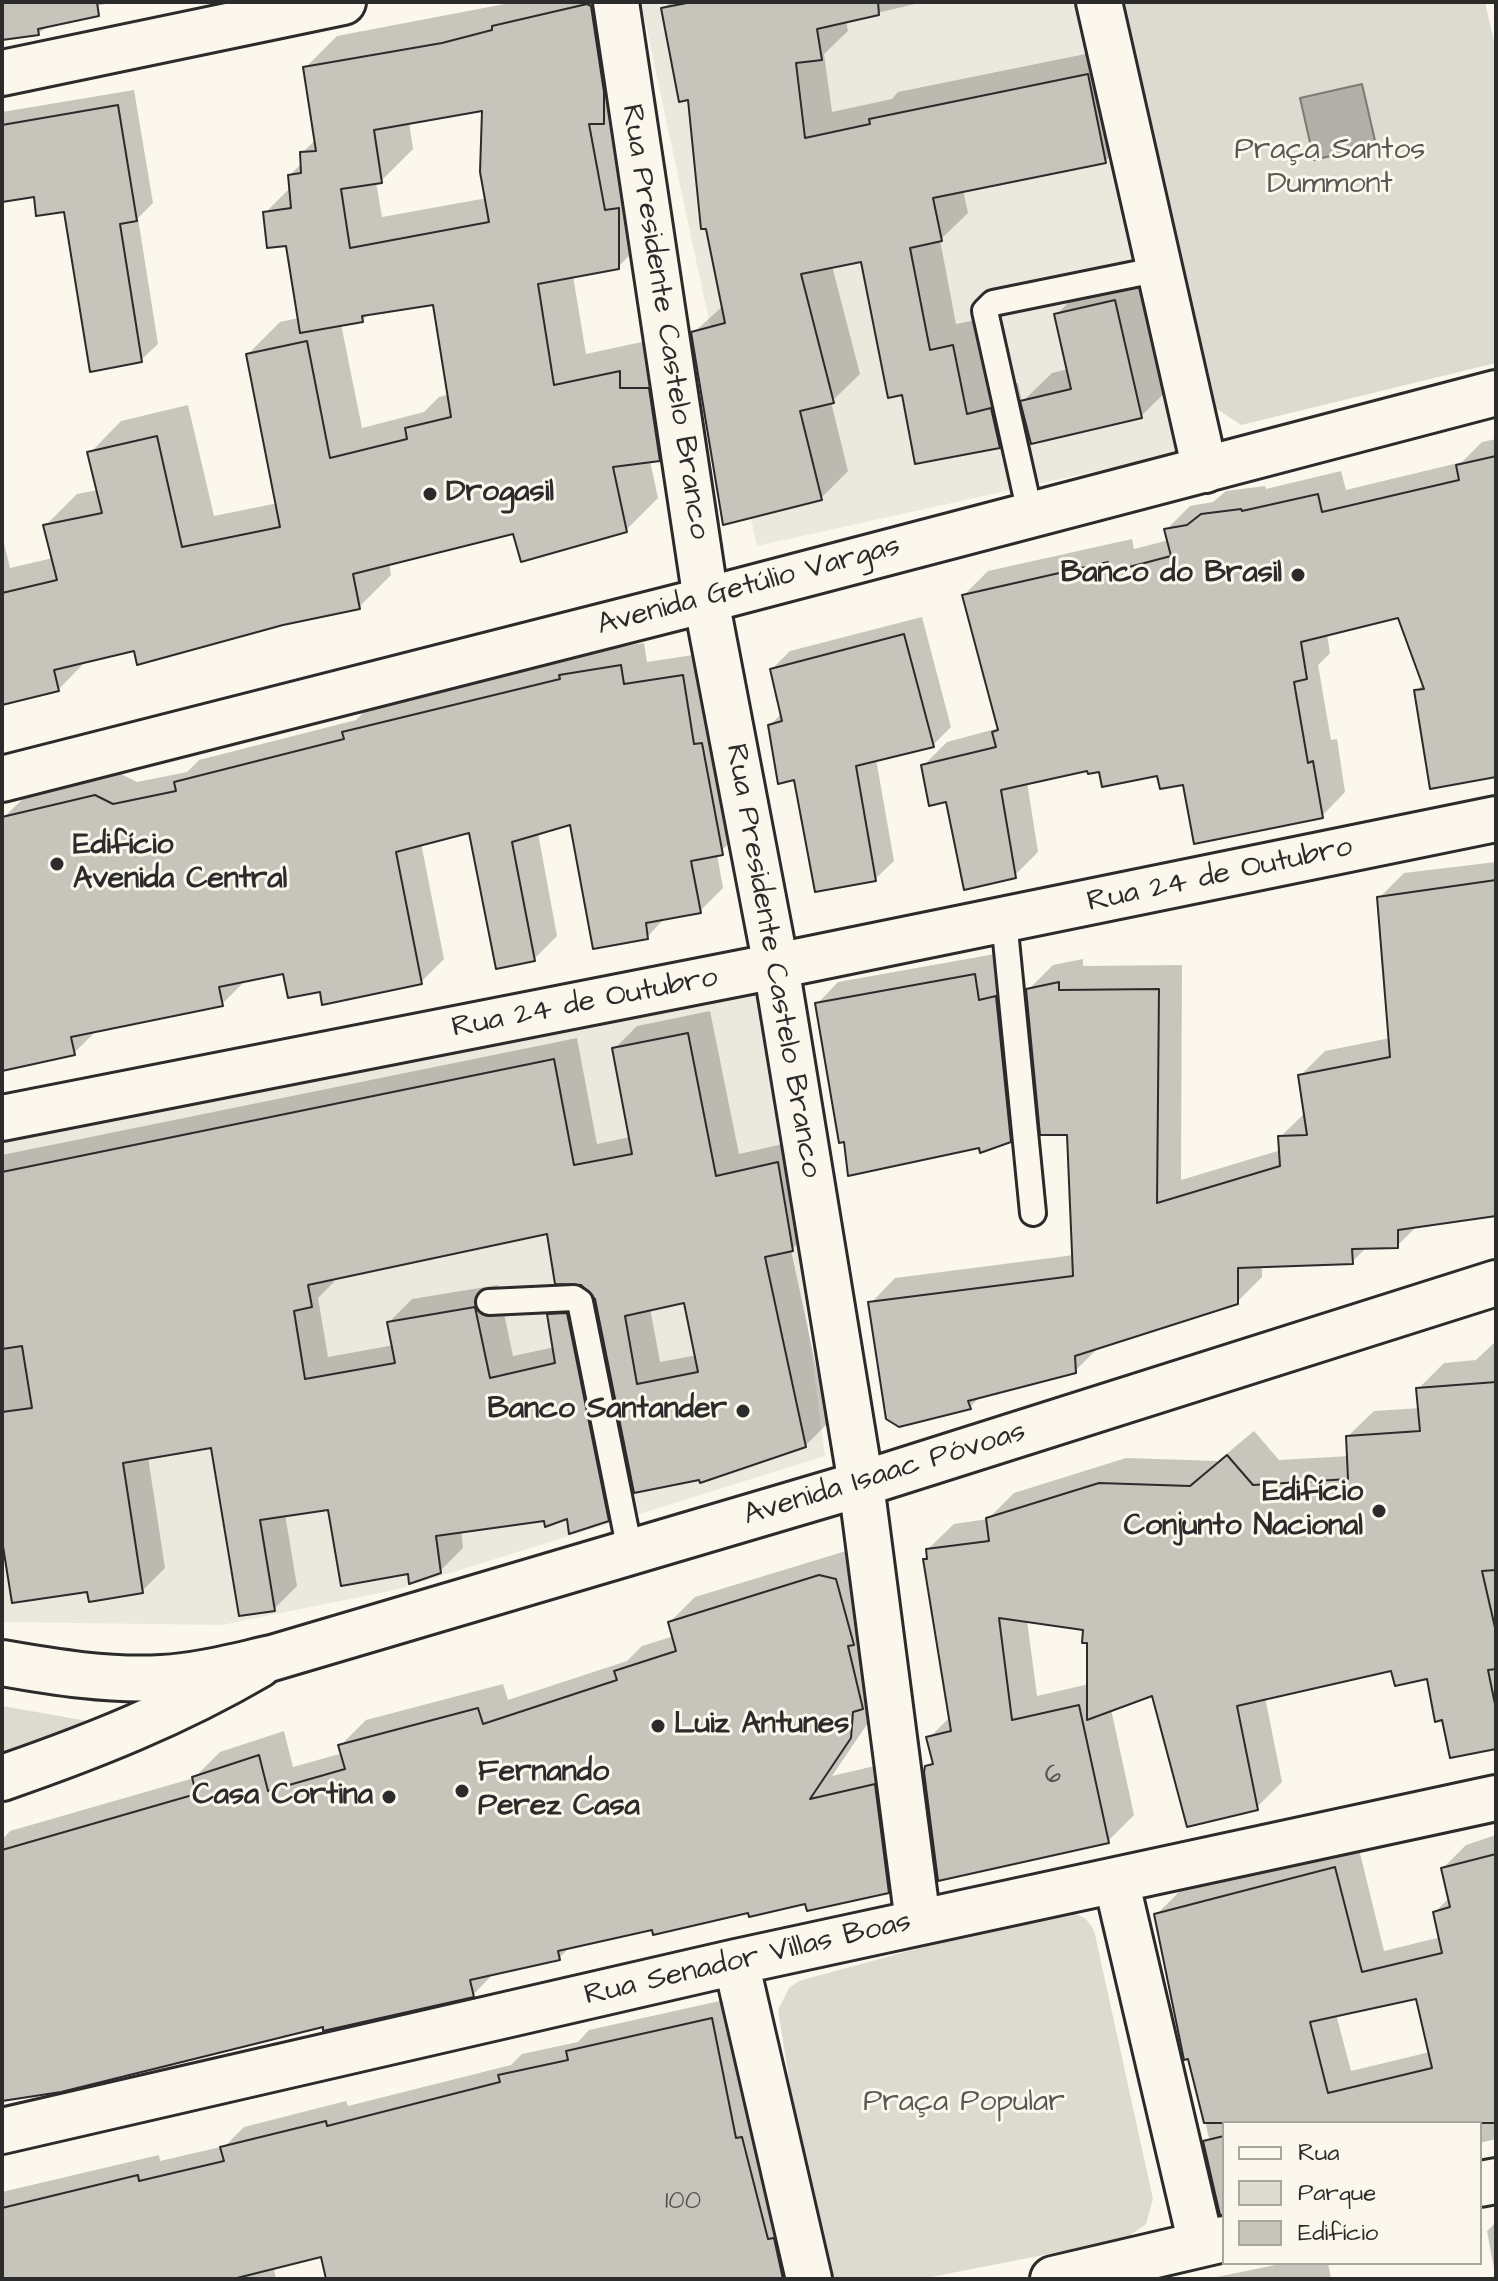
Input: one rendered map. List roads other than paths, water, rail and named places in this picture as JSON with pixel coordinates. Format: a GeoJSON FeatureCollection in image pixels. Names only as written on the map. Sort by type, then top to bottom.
{"type":"FeatureCollection","features":[{"type":"Feature","properties":{"kind":"street"},"geometry":{"type":"LineString","coordinates":[[2,73],[343,2]]}},
{"type":"Feature","properties":{"kind":"street","name":"Rua Presidente Castelo Branco"},"geometry":{"type":"LineString","coordinates":[[616,2],[706,600],[776,966],[861,1484],[918,1922]]}},
{"type":"Feature","properties":{"kind":"street"},"geometry":{"type":"LineString","coordinates":[[1099,2],[1205,470]]}},
{"type":"Feature","properties":{"kind":"street","name":"Avenida Getúlio Vargas"},"geometry":{"type":"LineString","coordinates":[[2,779],[706,600],[1496,393]]}},
{"type":"Feature","properties":{"kind":"street","name":"Rua 24 de Outubro"},"geometry":{"type":"LineString","coordinates":[[2,1118],[776,966],[1496,819]]}},
{"type":"Feature","properties":{"kind":"street","name":"Avenida Isaac Póvoas"},"geometry":{"type":"LineString","coordinates":[[2,1663],[105,1677],[162,1678],[211,1672],[272,1658],[861,1484],[1496,1283]]}},
{"type":"Feature","properties":{"kind":"street","name":"Avenida Isaac Póvoas"},"geometry":{"type":"LineString","coordinates":[[2,1778],[93,1747],[158,1719],[272,1658]]}},
{"type":"Feature","properties":{"kind":"street","name":"Rua Senador Villas Boas"},"geometry":{"type":"LineString","coordinates":[[2,2131],[736,1962],[1496,1798]]}},
{"type":"Feature","properties":{"kind":"street"},"geometry":{"type":"LineString","coordinates":[[1053,2279],[1212,2242],[1116,1880]]}},
{"type":"Feature","properties":{"kind":"street"},"geometry":{"type":"LineString","coordinates":[[736,1962],[809,2279]]}},
{"type":"Feature","properties":{"kind":"lane"},"geometry":{"type":"LineString","coordinates":[[1030,513],[985,311],[993,303],[1160,269]]}},
{"type":"Feature","properties":{"kind":"lane"},"geometry":{"type":"LineString","coordinates":[[1004,920],[1033,1213]]}},
{"type":"Feature","properties":{"kind":"lane"},"geometry":{"type":"LineString","coordinates":[[489,1302],[574,1298],[580,1302],[630,1551]]}},
{"type":"Feature","properties":{"kind":"place","name":"Drogasil"},"geometry":{"type":"Point","coordinates":[430,494]}},
{"type":"Feature","properties":{"kind":"place","name":"Banco do Brasil"},"geometry":{"type":"Point","coordinates":[1298,575]}},
{"type":"Feature","properties":{"kind":"place","name":"Edifício Avenida Central"},"geometry":{"type":"Point","coordinates":[57,864]}},
{"type":"Feature","properties":{"kind":"place","name":"Banco Santander"},"geometry":{"type":"Point","coordinates":[743,1411]}},
{"type":"Feature","properties":{"kind":"place","name":"Edifício Conjunto Nacional"},"geometry":{"type":"Point","coordinates":[1379,1511]}},
{"type":"Feature","properties":{"kind":"place","name":"Luiz Antunes"},"geometry":{"type":"Point","coordinates":[658,1726]}},
{"type":"Feature","properties":{"kind":"place","name":"Fernando Perez Casa"},"geometry":{"type":"Point","coordinates":[462,1791]}},
{"type":"Feature","properties":{"kind":"place","name":"Casa Cortina"},"geometry":{"type":"Point","coordinates":[389,1797]}},
{"type":"Feature","properties":{"kind":"park label","name":"Praça Santos Dummont"},"geometry":{"type":"Point","coordinates":[1330,169]}},
{"type":"Feature","properties":{"kind":"park label","name":"Praça Popular"},"geometry":{"type":"Point","coordinates":[964,2104]}}]}
